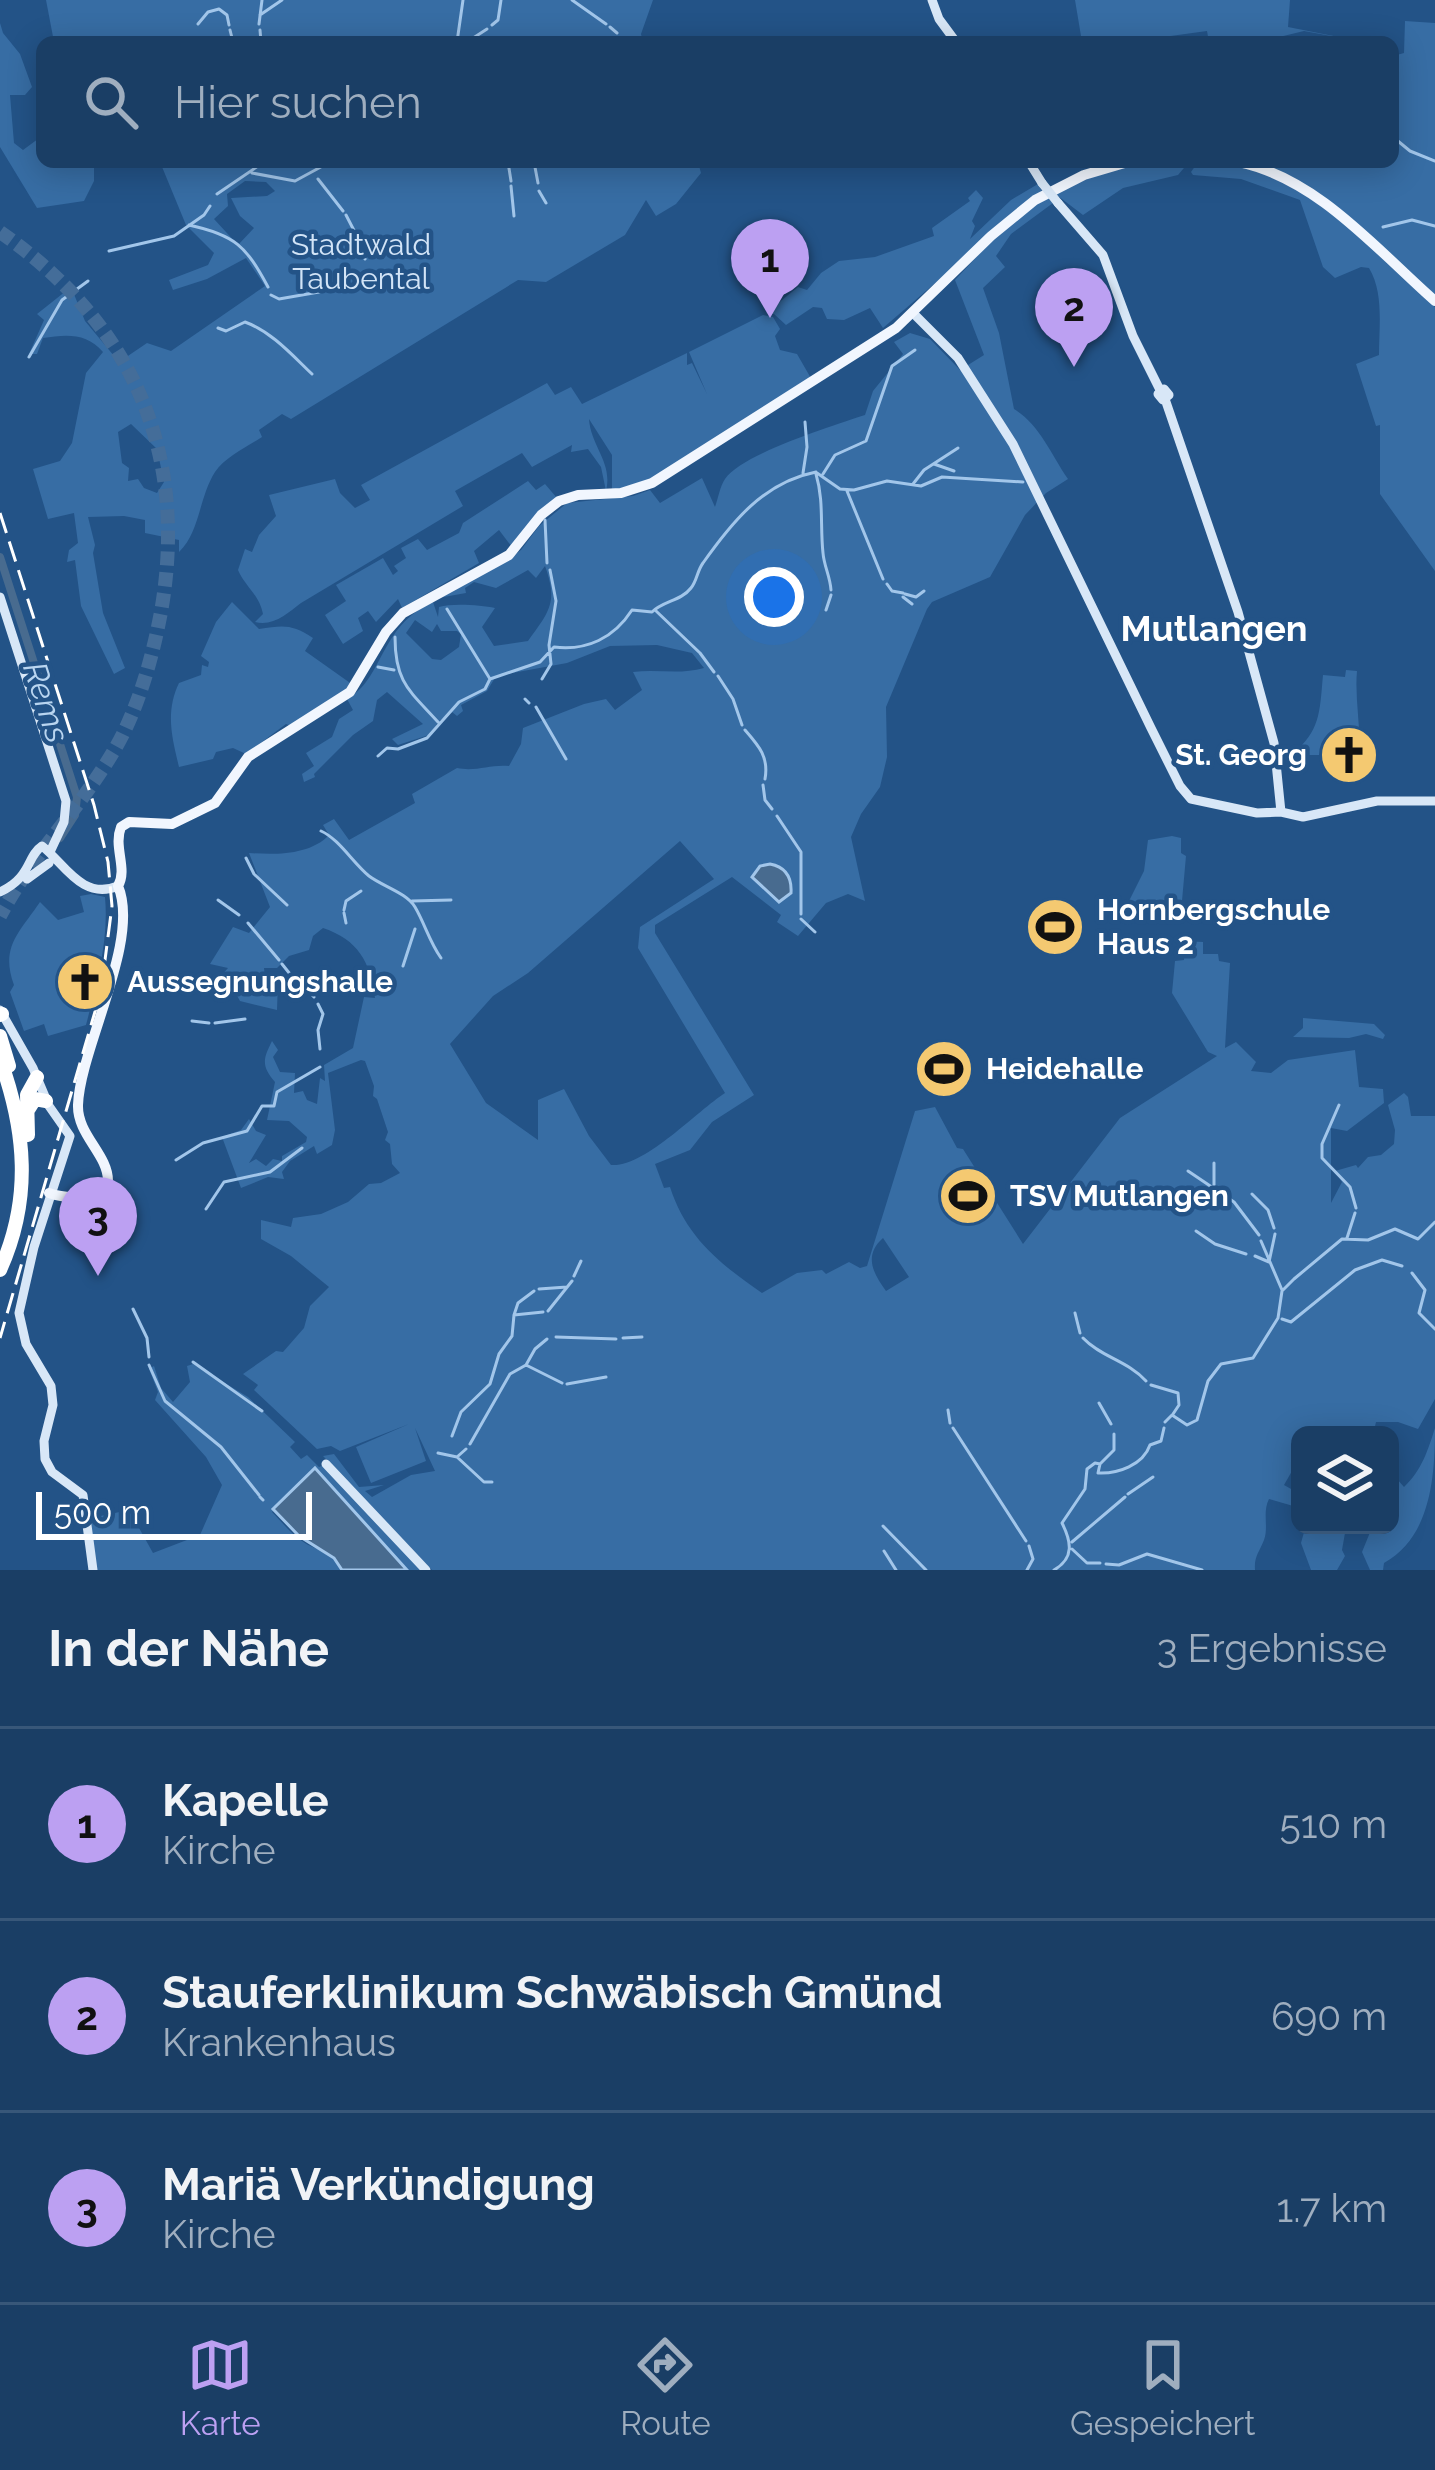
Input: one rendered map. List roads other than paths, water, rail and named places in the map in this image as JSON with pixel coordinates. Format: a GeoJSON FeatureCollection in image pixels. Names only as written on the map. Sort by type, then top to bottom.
{"type":"FeatureCollection","features":[{"type":"Feature","properties":{"kind":"highway"},"geometry":{"type":"LineString","coordinates":[[0,1036],[33,1100],[26,1114],[28,1207],[20,1240],[0,1284]]}},
{"type":"Feature","properties":{"kind":"highway"},"geometry":{"type":"LineString","coordinates":[[22,1076],[28,1135]]}},
{"type":"Feature","properties":{"kind":"highway"},"geometry":{"type":"LineString","coordinates":[[0,1270],[16,1231],[24,1173],[22,1076]]}},
{"type":"Feature","properties":{"kind":"main road"},"geometry":{"type":"LineString","coordinates":[[50,1193],[75,1198],[100,1190],[108,1181],[108,1171],[81,1123],[78,1103],[116,958],[123,905],[118,886],[122,878],[119,830],[129,823],[172,824],[215,803],[248,757],[350,692],[403,613],[509,555],[559,501],[631,491],[667,474],[896,328],[1020,211],[1098,168]]}},
{"type":"Feature","properties":{"kind":"main road"},"geometry":{"type":"LineString","coordinates":[[1256,168],[1297,183],[1435,301]]}},
{"type":"Feature","properties":{"kind":"street"},"geometry":{"type":"LineString","coordinates":[[932,0],[952,36]]}},
{"type":"Feature","properties":{"kind":"street"},"geometry":{"type":"LineString","coordinates":[[1034,168],[1103,255],[1133,336],[1163,395],[1243,629],[1274,743],[1281,812]]}},
{"type":"Feature","properties":{"kind":"street"},"geometry":{"type":"LineString","coordinates":[[914,314],[958,358],[1021,459],[1180,786],[1198,802],[1303,817],[1377,801],[1434,802]]}},
{"type":"Feature","properties":{"kind":"street"},"geometry":{"type":"LineString","coordinates":[[896,328],[927,328]]}},
{"type":"Feature","properties":{"kind":"street"},"geometry":{"type":"LineString","coordinates":[[0,597],[62,790],[64,812],[45,856],[27,879],[0,896]]}},
{"type":"Feature","properties":{"kind":"street"},"geometry":{"type":"LineString","coordinates":[[45,856],[93,890],[118,886]]}},
{"type":"Feature","properties":{"kind":"street"},"geometry":{"type":"LineString","coordinates":[[0,896],[45,856]]}},
{"type":"Feature","properties":{"kind":"street"},"geometry":{"type":"LineString","coordinates":[[0,1012],[22,1076],[70,1136],[23,1283],[19,1321],[26,1344],[51,1386],[45,1459],[52,1472],[83,1495],[93,1570]]}},
{"type":"Feature","properties":{"kind":"street"},"geometry":{"type":"LineString","coordinates":[[326,1465],[426,1570]]}},
{"type":"Feature","properties":{"kind":"waterway"},"geometry":{"type":"LineString","coordinates":[[259,24],[262,0]]}},
{"type":"Feature","properties":{"kind":"waterway"},"geometry":{"type":"LineString","coordinates":[[260,15],[282,0]]}},
{"type":"Feature","properties":{"kind":"waterway"},"geometry":{"type":"LineString","coordinates":[[458,36],[463,0]]}},
{"type":"Feature","properties":{"kind":"waterway"},"geometry":{"type":"LineString","coordinates":[[492,25],[498,20],[501,0]]}},
{"type":"Feature","properties":{"kind":"waterway"},"geometry":{"type":"LineString","coordinates":[[572,0],[606,24]]}},
{"type":"Feature","properties":{"kind":"waterway"},"geometry":{"type":"LineString","coordinates":[[198,24],[208,12],[219,9],[227,15],[229,25]]}},
{"type":"Feature","properties":{"kind":"waterway"},"geometry":{"type":"LineString","coordinates":[[610,27],[617,33]]}},
{"type":"Feature","properties":{"kind":"waterway"},"geometry":{"type":"LineString","coordinates":[[476,36],[487,29]]}},
{"type":"Feature","properties":{"kind":"waterway"},"geometry":{"type":"LineString","coordinates":[[230,30],[232,36]]}},
{"type":"Feature","properties":{"kind":"waterway"},"geometry":{"type":"LineString","coordinates":[[260,30],[260,36]]}},
{"type":"Feature","properties":{"kind":"waterway"},"geometry":{"type":"LineString","coordinates":[[1399,142],[1435,161]]}},
{"type":"Feature","properties":{"kind":"waterway"},"geometry":{"type":"LineString","coordinates":[[217,194],[255,168]]}},
{"type":"Feature","properties":{"kind":"waterway"},"geometry":{"type":"LineString","coordinates":[[252,173],[295,181],[319,168]]}},
{"type":"Feature","properties":{"kind":"waterway"},"geometry":{"type":"LineString","coordinates":[[509,168],[511,181]]}},
{"type":"Feature","properties":{"kind":"waterway"},"geometry":{"type":"LineString","coordinates":[[535,168],[538,183]]}},
{"type":"Feature","properties":{"kind":"waterway"},"geometry":{"type":"LineString","coordinates":[[318,179],[343,211]]}},
{"type":"Feature","properties":{"kind":"waterway"},"geometry":{"type":"LineString","coordinates":[[511,186],[514,216]]}},
{"type":"Feature","properties":{"kind":"waterway"},"geometry":{"type":"LineString","coordinates":[[539,191],[546,203]]}},
{"type":"Feature","properties":{"kind":"waterway"},"geometry":{"type":"LineString","coordinates":[[109,251],[174,236],[210,206]]}},
{"type":"Feature","properties":{"kind":"waterway"},"geometry":{"type":"LineString","coordinates":[[346,215],[361,244]]}},
{"type":"Feature","properties":{"kind":"waterway"},"geometry":{"type":"LineString","coordinates":[[1383,227],[1412,220],[1435,226]]}},
{"type":"Feature","properties":{"kind":"waterway"},"geometry":{"type":"LineString","coordinates":[[189,225],[238,244],[268,287]]}},
{"type":"Feature","properties":{"kind":"waterway"},"geometry":{"type":"LineString","coordinates":[[361,247],[365,259]]}},
{"type":"Feature","properties":{"kind":"waterway"},"geometry":{"type":"LineString","coordinates":[[29,357],[62,300],[88,281]]}},
{"type":"Feature","properties":{"kind":"waterway"},"geometry":{"type":"LineString","coordinates":[[271,295],[279,299],[319,292]]}},
{"type":"Feature","properties":{"kind":"waterway"},"geometry":{"type":"LineString","coordinates":[[218,328],[226,331],[245,322],[255,326],[312,374]]}},
{"type":"Feature","properties":{"kind":"waterway"},"geometry":{"type":"LineString","coordinates":[[823,474],[835,455],[866,441],[892,366],[915,350]]}},
{"type":"Feature","properties":{"kind":"waterway"},"geometry":{"type":"LineString","coordinates":[[803,473],[805,422]]}},
{"type":"Feature","properties":{"kind":"waterway"},"geometry":{"type":"LineString","coordinates":[[913,484],[924,470],[958,448]]}},
{"type":"Feature","properties":{"kind":"waterway"},"geometry":{"type":"LineString","coordinates":[[934,464],[954,471]]}},
{"type":"Feature","properties":{"kind":"waterway"},"geometry":{"type":"LineString","coordinates":[[378,756],[387,748],[398,749],[427,738],[459,702],[485,689],[490,679],[540,662],[554,647],[578,647],[599,640],[632,610],[652,612],[682,596],[714,548],[751,506],[780,485],[816,472]]}},
{"type":"Feature","properties":{"kind":"waterway"},"geometry":{"type":"LineString","coordinates":[[817,473],[840,489],[854,490],[887,481],[921,486],[942,477],[1023,482]]}},
{"type":"Feature","properties":{"kind":"waterway"},"geometry":{"type":"LineString","coordinates":[[816,474],[831,590]]}},
{"type":"Feature","properties":{"kind":"waterway"},"geometry":{"type":"LineString","coordinates":[[847,491],[883,579]]}},
{"type":"Feature","properties":{"kind":"waterway"},"geometry":{"type":"LineString","coordinates":[[545,520],[547,563]]}},
{"type":"Feature","properties":{"kind":"waterway","name":"Rems"},"geometry":{"type":"LineString","coordinates":[[0,557],[77,797],[75,815],[60,838]]}},
{"type":"Feature","properties":{"kind":"waterway"},"geometry":{"type":"LineString","coordinates":[[542,679],[551,664],[556,601],[550,570]]}},
{"type":"Feature","properties":{"kind":"waterway"},"geometry":{"type":"LineString","coordinates":[[887,584],[892,591],[903,593]]}},
{"type":"Feature","properties":{"kind":"waterway"},"geometry":{"type":"LineString","coordinates":[[905,594],[916,597],[924,591]]}},
{"type":"Feature","properties":{"kind":"waterway"},"geometry":{"type":"LineString","coordinates":[[826,610],[831,595]]}},
{"type":"Feature","properties":{"kind":"waterway"},"geometry":{"type":"LineString","coordinates":[[903,597],[912,604]]}},
{"type":"Feature","properties":{"kind":"waterway"},"geometry":{"type":"LineString","coordinates":[[447,609],[490,679]]}},
{"type":"Feature","properties":{"kind":"waterway"},"geometry":{"type":"LineString","coordinates":[[655,610],[714,672]]}},
{"type":"Feature","properties":{"kind":"waterway"},"geometry":{"type":"LineString","coordinates":[[395,637],[401,676],[438,722]]}},
{"type":"Feature","properties":{"kind":"waterway"},"geometry":{"type":"LineString","coordinates":[[378,667],[394,670]]}},
{"type":"Feature","properties":{"kind":"waterway"},"geometry":{"type":"LineString","coordinates":[[718,676],[742,725]]}},
{"type":"Feature","properties":{"kind":"waterway"},"geometry":{"type":"LineString","coordinates":[[525,699],[529,703]]}},
{"type":"Feature","properties":{"kind":"waterway"},"geometry":{"type":"LineString","coordinates":[[536,707],[566,759]]}},
{"type":"Feature","properties":{"kind":"waterway"},"geometry":{"type":"LineString","coordinates":[[745,730],[764,758],[765,779]]}},
{"type":"Feature","properties":{"kind":"waterway"},"geometry":{"type":"LineString","coordinates":[[763,785],[772,809]]}},
{"type":"Feature","properties":{"kind":"waterway"},"geometry":{"type":"LineString","coordinates":[[777,816],[801,852],[801,914]]}},
{"type":"Feature","properties":{"kind":"waterway"},"geometry":{"type":"LineString","coordinates":[[321,831],[369,876],[411,902],[441,958]]}},
{"type":"Feature","properties":{"kind":"waterway"},"geometry":{"type":"LineString","coordinates":[[246,858],[254,874],[287,905]]}},
{"type":"Feature","properties":{"kind":"waterway"},"geometry":{"type":"LineString","coordinates":[[344,910],[346,901],[361,891]]}},
{"type":"Feature","properties":{"kind":"waterway"},"geometry":{"type":"LineString","coordinates":[[218,900],[239,915]]}},
{"type":"Feature","properties":{"kind":"waterway"},"geometry":{"type":"LineString","coordinates":[[412,901],[451,900]]}},
{"type":"Feature","properties":{"kind":"waterway"},"geometry":{"type":"LineString","coordinates":[[344,913],[346,923]]}},
{"type":"Feature","properties":{"kind":"waterway"},"geometry":{"type":"LineString","coordinates":[[801,919],[815,932]]}},
{"type":"Feature","properties":{"kind":"waterway"},"geometry":{"type":"LineString","coordinates":[[248,923],[279,960]]}},
{"type":"Feature","properties":{"kind":"waterway"},"geometry":{"type":"LineString","coordinates":[[403,966],[415,929]]}},
{"type":"Feature","properties":{"kind":"waterway"},"geometry":{"type":"LineString","coordinates":[[282,964],[294,979],[343,982]]}},
{"type":"Feature","properties":{"kind":"waterway"},"geometry":{"type":"LineString","coordinates":[[299,982],[314,997]]}},
{"type":"Feature","properties":{"kind":"waterway"},"geometry":{"type":"LineString","coordinates":[[318,1004],[323,1014],[318,1030],[320,1049]]}},
{"type":"Feature","properties":{"kind":"waterway"},"geometry":{"type":"LineString","coordinates":[[215,1023],[245,1019]]}},
{"type":"Feature","properties":{"kind":"waterway"},"geometry":{"type":"LineString","coordinates":[[192,1021],[209,1023]]}},
{"type":"Feature","properties":{"kind":"waterway"},"geometry":{"type":"LineString","coordinates":[[176,1160],[203,1143],[247,1131],[262,1106],[274,1106],[277,1092],[320,1067]]}},
{"type":"Feature","properties":{"kind":"waterway"},"geometry":{"type":"LineString","coordinates":[[1339,1105],[1322,1144],[1322,1158],[1350,1187],[1356,1208]]}},
{"type":"Feature","properties":{"kind":"waterway"},"geometry":{"type":"LineString","coordinates":[[206,1209],[224,1182],[270,1172],[302,1148]]}},
{"type":"Feature","properties":{"kind":"waterway"},"geometry":{"type":"LineString","coordinates":[[1214,1163],[1214,1185]]}},
{"type":"Feature","properties":{"kind":"waterway"},"geometry":{"type":"LineString","coordinates":[[1188,1171],[1234,1202],[1259,1235]]}},
{"type":"Feature","properties":{"kind":"waterway"},"geometry":{"type":"LineString","coordinates":[[1187,1189],[1208,1189]]}},
{"type":"Feature","properties":{"kind":"waterway"},"geometry":{"type":"LineString","coordinates":[[1252,1194],[1268,1210],[1274,1228]]}},
{"type":"Feature","properties":{"kind":"waterway"},"geometry":{"type":"LineString","coordinates":[[1347,1238],[1355,1213]]}},
{"type":"Feature","properties":{"kind":"waterway"},"geometry":{"type":"LineString","coordinates":[[1165,1422],[1172,1415],[1187,1425],[1197,1420],[1208,1381],[1221,1364],[1253,1358],[1278,1318],[1282,1291],[1342,1239],[1368,1240],[1395,1229],[1418,1239],[1435,1222]]}},
{"type":"Feature","properties":{"kind":"waterway"},"geometry":{"type":"LineString","coordinates":[[1196,1231],[1215,1244],[1246,1254]]}},
{"type":"Feature","properties":{"kind":"waterway"},"geometry":{"type":"LineString","coordinates":[[1255,1256],[1269,1262],[1275,1234]]}},
{"type":"Feature","properties":{"kind":"waterway"},"geometry":{"type":"LineString","coordinates":[[1261,1241],[1282,1290]]}},
{"type":"Feature","properties":{"kind":"waterway"},"geometry":{"type":"LineString","coordinates":[[1282,1319],[1291,1322],[1355,1270],[1382,1260],[1402,1266]]}},
{"type":"Feature","properties":{"kind":"waterway"},"geometry":{"type":"LineString","coordinates":[[574,1276],[581,1261]]}},
{"type":"Feature","properties":{"kind":"waterway"},"geometry":{"type":"LineString","coordinates":[[1412,1273],[1425,1290],[1419,1313],[1435,1329]]}},
{"type":"Feature","properties":{"kind":"waterway"},"geometry":{"type":"LineString","coordinates":[[548,1311],[572,1281]]}},
{"type":"Feature","properties":{"kind":"waterway"},"geometry":{"type":"LineString","coordinates":[[539,1289],[567,1287]]}},
{"type":"Feature","properties":{"kind":"waterway"},"geometry":{"type":"LineString","coordinates":[[514,1315],[518,1303],[534,1291]]}},
{"type":"Feature","properties":{"kind":"waterway"},"geometry":{"type":"LineString","coordinates":[[133,1309],[147,1338],[149,1357]]}},
{"type":"Feature","properties":{"kind":"waterway"},"geometry":{"type":"LineString","coordinates":[[452,1436],[461,1412],[490,1384],[499,1354],[512,1336],[514,1315],[543,1312]]}},
{"type":"Feature","properties":{"kind":"waterway"},"geometry":{"type":"LineString","coordinates":[[1075,1313],[1080,1333]]}},
{"type":"Feature","properties":{"kind":"waterway"},"geometry":{"type":"LineString","coordinates":[[556,1337],[616,1339]]}},
{"type":"Feature","properties":{"kind":"waterway"},"geometry":{"type":"LineString","coordinates":[[623,1338],[642,1337]]}},
{"type":"Feature","properties":{"kind":"waterway"},"geometry":{"type":"LineString","coordinates":[[1083,1338],[1146,1381]]}},
{"type":"Feature","properties":{"kind":"waterway"},"geometry":{"type":"LineString","coordinates":[[470,1444],[510,1374],[526,1365],[547,1339]]}},
{"type":"Feature","properties":{"kind":"waterway"},"geometry":{"type":"LineString","coordinates":[[193,1362],[262,1411]]}},
{"type":"Feature","properties":{"kind":"waterway"},"geometry":{"type":"LineString","coordinates":[[149,1365],[165,1401],[221,1447],[259,1495]]}},
{"type":"Feature","properties":{"kind":"waterway"},"geometry":{"type":"LineString","coordinates":[[526,1365],[562,1383]]}},
{"type":"Feature","properties":{"kind":"waterway"},"geometry":{"type":"LineString","coordinates":[[567,1384],[606,1377]]}},
{"type":"Feature","properties":{"kind":"waterway"},"geometry":{"type":"LineString","coordinates":[[1151,1385],[1178,1393],[1179,1405],[1173,1414]]}},
{"type":"Feature","properties":{"kind":"waterway"},"geometry":{"type":"LineString","coordinates":[[1099,1403],[1111,1424]]}},
{"type":"Feature","properties":{"kind":"waterway"},"geometry":{"type":"LineString","coordinates":[[948,1410],[950,1423]]}},
{"type":"Feature","properties":{"kind":"waterway"},"geometry":{"type":"LineString","coordinates":[[953,1428],[1026,1541]]}},
{"type":"Feature","properties":{"kind":"waterway"},"geometry":{"type":"LineString","coordinates":[[1054,1570],[1068,1555],[1062,1523],[1085,1489],[1087,1469],[1095,1463],[1100,1464],[1098,1473],[1129,1467],[1150,1445],[1161,1441],[1164,1428]]}},
{"type":"Feature","properties":{"kind":"waterway"},"geometry":{"type":"LineString","coordinates":[[1101,1463],[1114,1450],[1114,1434]]}},
{"type":"Feature","properties":{"kind":"waterway"},"geometry":{"type":"LineString","coordinates":[[438,1453],[457,1457],[466,1449]]}},
{"type":"Feature","properties":{"kind":"waterway"},"geometry":{"type":"LineString","coordinates":[[457,1457],[484,1482],[492,1482]]}},
{"type":"Feature","properties":{"kind":"waterway"},"geometry":{"type":"LineString","coordinates":[[1128,1494],[1153,1477]]}},
{"type":"Feature","properties":{"kind":"waterway"},"geometry":{"type":"LineString","coordinates":[[260,1497],[263,1500]]}},
{"type":"Feature","properties":{"kind":"waterway"},"geometry":{"type":"LineString","coordinates":[[1072,1542],[1125,1497]]}},
{"type":"Feature","properties":{"kind":"waterway"},"geometry":{"type":"LineString","coordinates":[[883,1526],[926,1570]]}},
{"type":"Feature","properties":{"kind":"waterway"},"geometry":{"type":"LineString","coordinates":[[1027,1570],[1033,1559],[1029,1546]]}},
{"type":"Feature","properties":{"kind":"waterway"},"geometry":{"type":"LineString","coordinates":[[1072,1549],[1087,1563],[1100,1563]]}},
{"type":"Feature","properties":{"kind":"waterway"},"geometry":{"type":"LineString","coordinates":[[884,1551],[896,1570]]}},
{"type":"Feature","properties":{"kind":"waterway"},"geometry":{"type":"LineString","coordinates":[[1106,1564],[1119,1565],[1147,1554],[1202,1570]]}},
{"type":"Feature","properties":{"kind":"tunnel"},"geometry":{"type":"LineString","coordinates":[[0,232],[46,268],[85,308],[117,351],[141,397],[157,446],[166,498],[168,554],[154,643],[123,734],[0,916]]}},
{"type":"Feature","properties":{"kind":"railway"},"geometry":{"type":"LineString","coordinates":[[0,513],[94,805],[108,862],[112,906],[101,991],[0,1338]]}},
{"type":"Feature","properties":{"kind":"place","name":"Kapelle"},"geometry":{"type":"Point","coordinates":[770,318]}},
{"type":"Feature","properties":{"kind":"place","name":"Stauferklinikum Schwäbisch Gmünd"},"geometry":{"type":"Point","coordinates":[1074,367]}},
{"type":"Feature","properties":{"kind":"place","name":"St. Georg"},"geometry":{"type":"Point","coordinates":[1349,755]}},
{"type":"Feature","properties":{"kind":"place","name":"Hornbergschule Haus 2"},"geometry":{"type":"Point","coordinates":[1055,927]}},
{"type":"Feature","properties":{"kind":"place","name":"Aussegnungshalle"},"geometry":{"type":"Point","coordinates":[85,982]}},
{"type":"Feature","properties":{"kind":"place","name":"Heidehalle"},"geometry":{"type":"Point","coordinates":[944,1069]}},
{"type":"Feature","properties":{"kind":"place","name":"TSV Mutlangen"},"geometry":{"type":"Point","coordinates":[968,1196]}},
{"type":"Feature","properties":{"kind":"place","name":"Mariä Verkündigung"},"geometry":{"type":"Point","coordinates":[98,1276]}},
{"type":"Feature","properties":{"kind":"district","name":"Mutlangen"},"geometry":{"type":"Point","coordinates":[1214,628]}},
{"type":"Feature","properties":{"kind":"park label","name":"Stadtwald Taubental"},"geometry":{"type":"Point","coordinates":[361,262]}}]}
